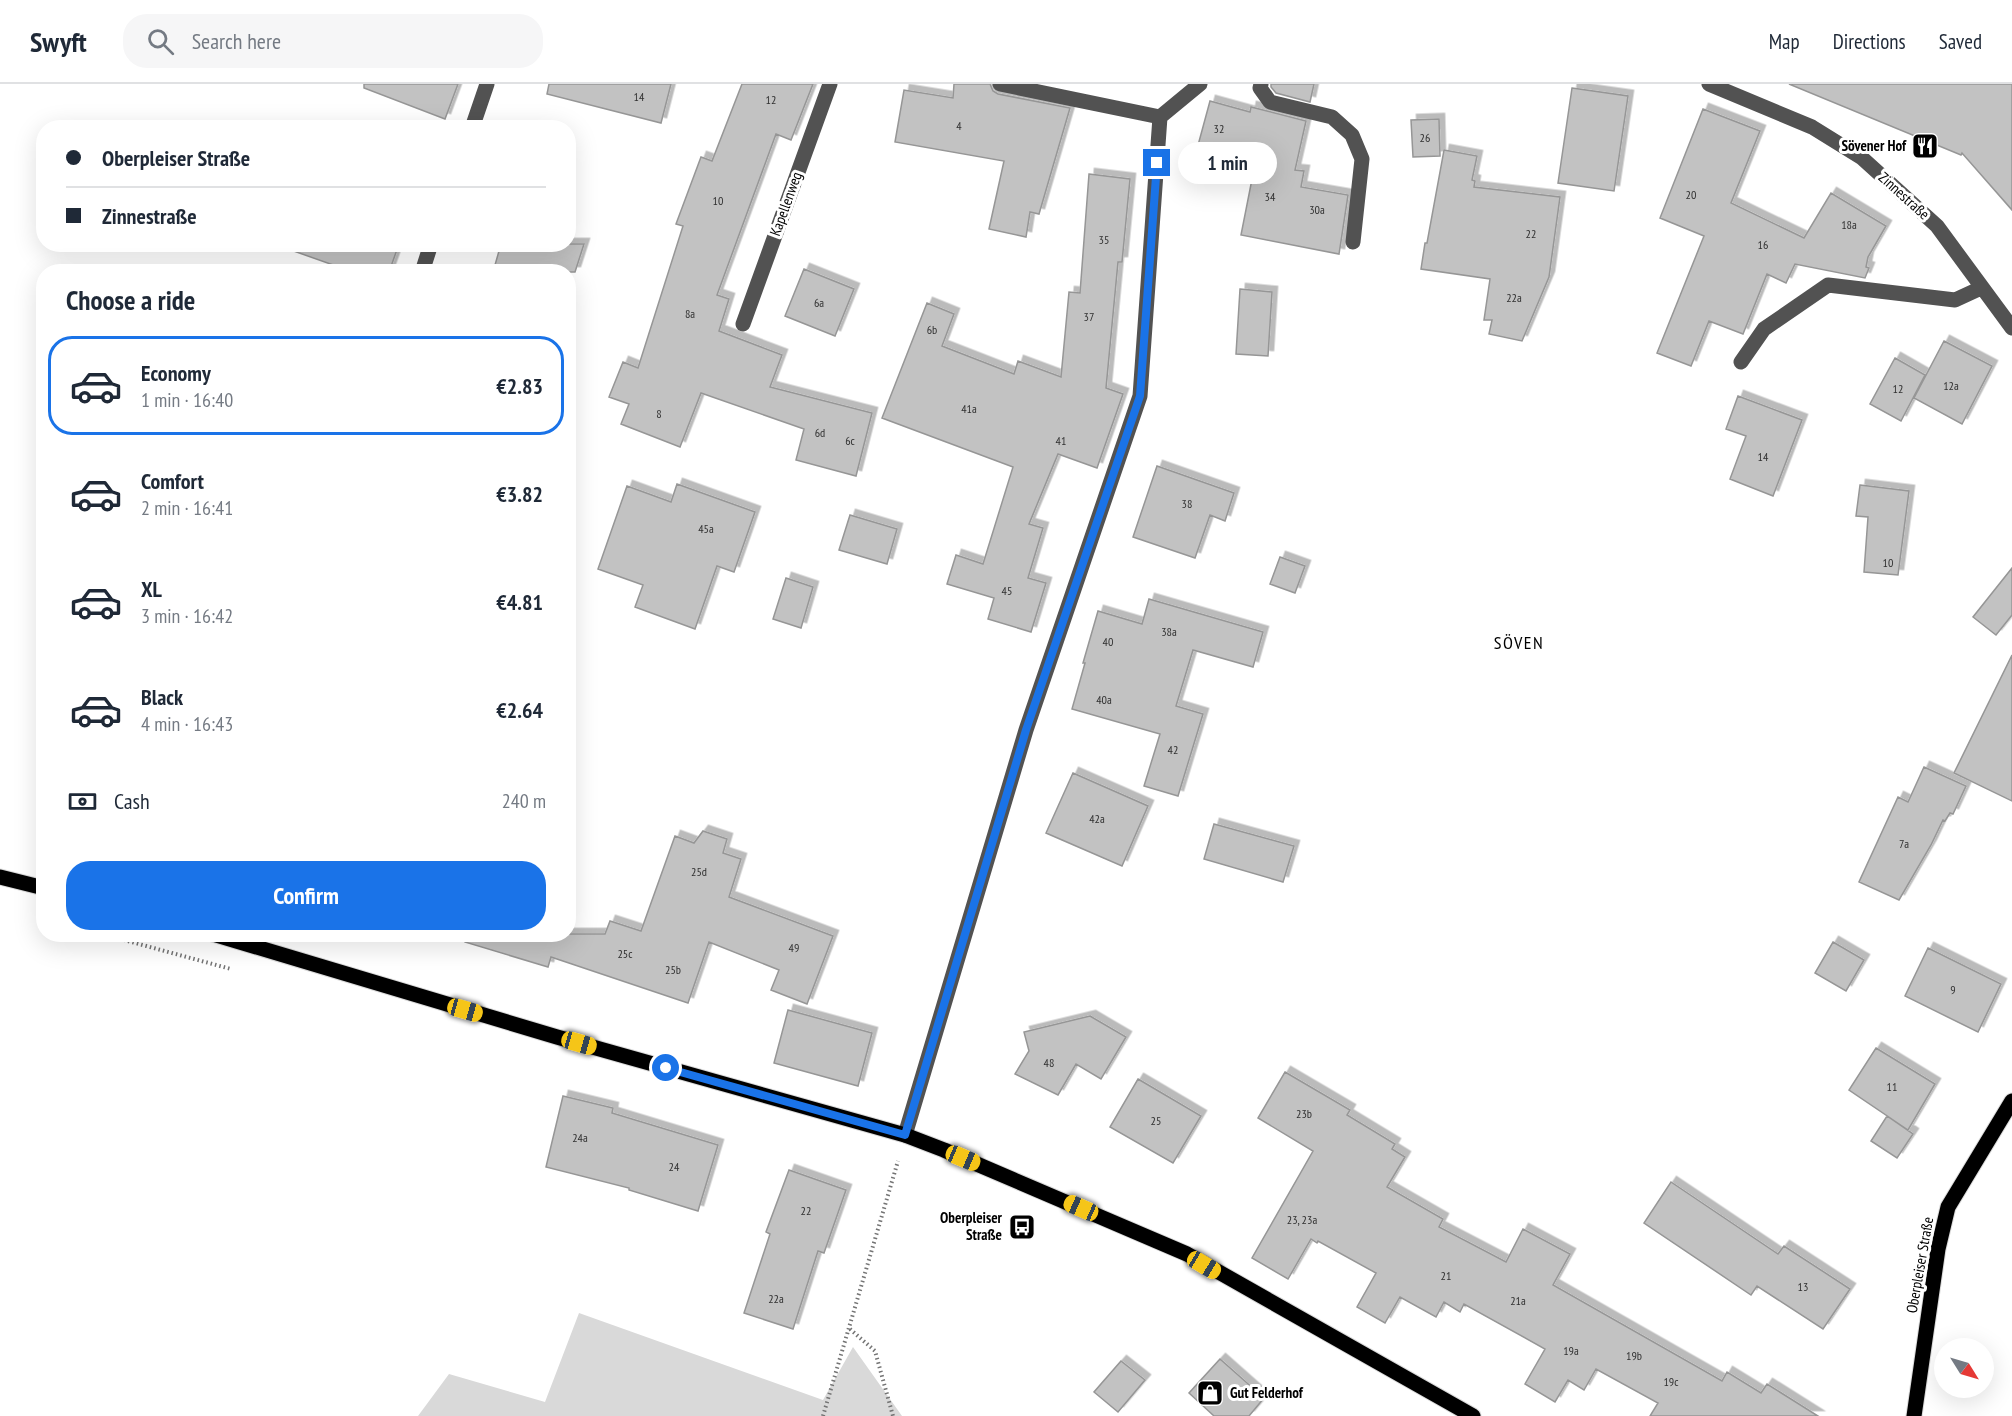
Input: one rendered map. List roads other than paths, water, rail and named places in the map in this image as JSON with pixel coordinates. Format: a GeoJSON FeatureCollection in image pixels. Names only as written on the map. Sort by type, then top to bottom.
{"type":"FeatureCollection","features":[{"type":"Feature","properties":{"kind":"main road"},"geometry":{"type":"LineString","coordinates":[[0,877],[36,886]]}},
{"type":"Feature","properties":{"kind":"main road"},"geometry":{"type":"LineString","coordinates":[[240,942],[557,1037],[905,1135],[1029,1185],[1187,1254],[1473,1416]]}},
{"type":"Feature","properties":{"kind":"main road","name":"Oberpleiser Straße"},"geometry":{"type":"LineString","coordinates":[[1914,1416],[1938,1249],[1948,1207],[2012,1101]]}},
{"type":"Feature","properties":{"kind":"street"},"geometry":{"type":"LineString","coordinates":[[475,120],[487,84]]}},
{"type":"Feature","properties":{"kind":"street","name":"Kapellenweg"},"geometry":{"type":"LineString","coordinates":[[743,324],[830,84]]}},
{"type":"Feature","properties":{"kind":"street"},"geometry":{"type":"LineString","coordinates":[[1000,84],[1160,117]]}},
{"type":"Feature","properties":{"kind":"street"},"geometry":{"type":"LineString","coordinates":[[905,1135],[1026,730],[1140,396],[1160,117],[1200,84]]}},
{"type":"Feature","properties":{"kind":"street"},"geometry":{"type":"LineString","coordinates":[[1261,84],[1260,88],[1270,102],[1332,117],[1352,135],[1362,159],[1353,242]]}},
{"type":"Feature","properties":{"kind":"street","name":"Zinnestraße"},"geometry":{"type":"LineString","coordinates":[[1709,84],[1812,127],[1862,158],[1937,226],[2012,328]]}},
{"type":"Feature","properties":{"kind":"street"},"geometry":{"type":"LineString","coordinates":[[1741,362],[1764,329],[1828,285],[1955,300],[1981,288]]}},
{"type":"Feature","properties":{"kind":"place","name":"Sövener Hof"},"geometry":{"type":"Point","coordinates":[1925,146]}},
{"type":"Feature","properties":{"kind":"place","name":"Oberpleiser Straße"},"geometry":{"type":"Point","coordinates":[1022,1227]}},
{"type":"Feature","properties":{"kind":"place","name":"Gut Felderhof"},"geometry":{"type":"Point","coordinates":[1210,1393]}},
{"type":"Feature","properties":{"kind":"district","name":"SÖVEN"},"geometry":{"type":"Point","coordinates":[1519,643]}}]}
